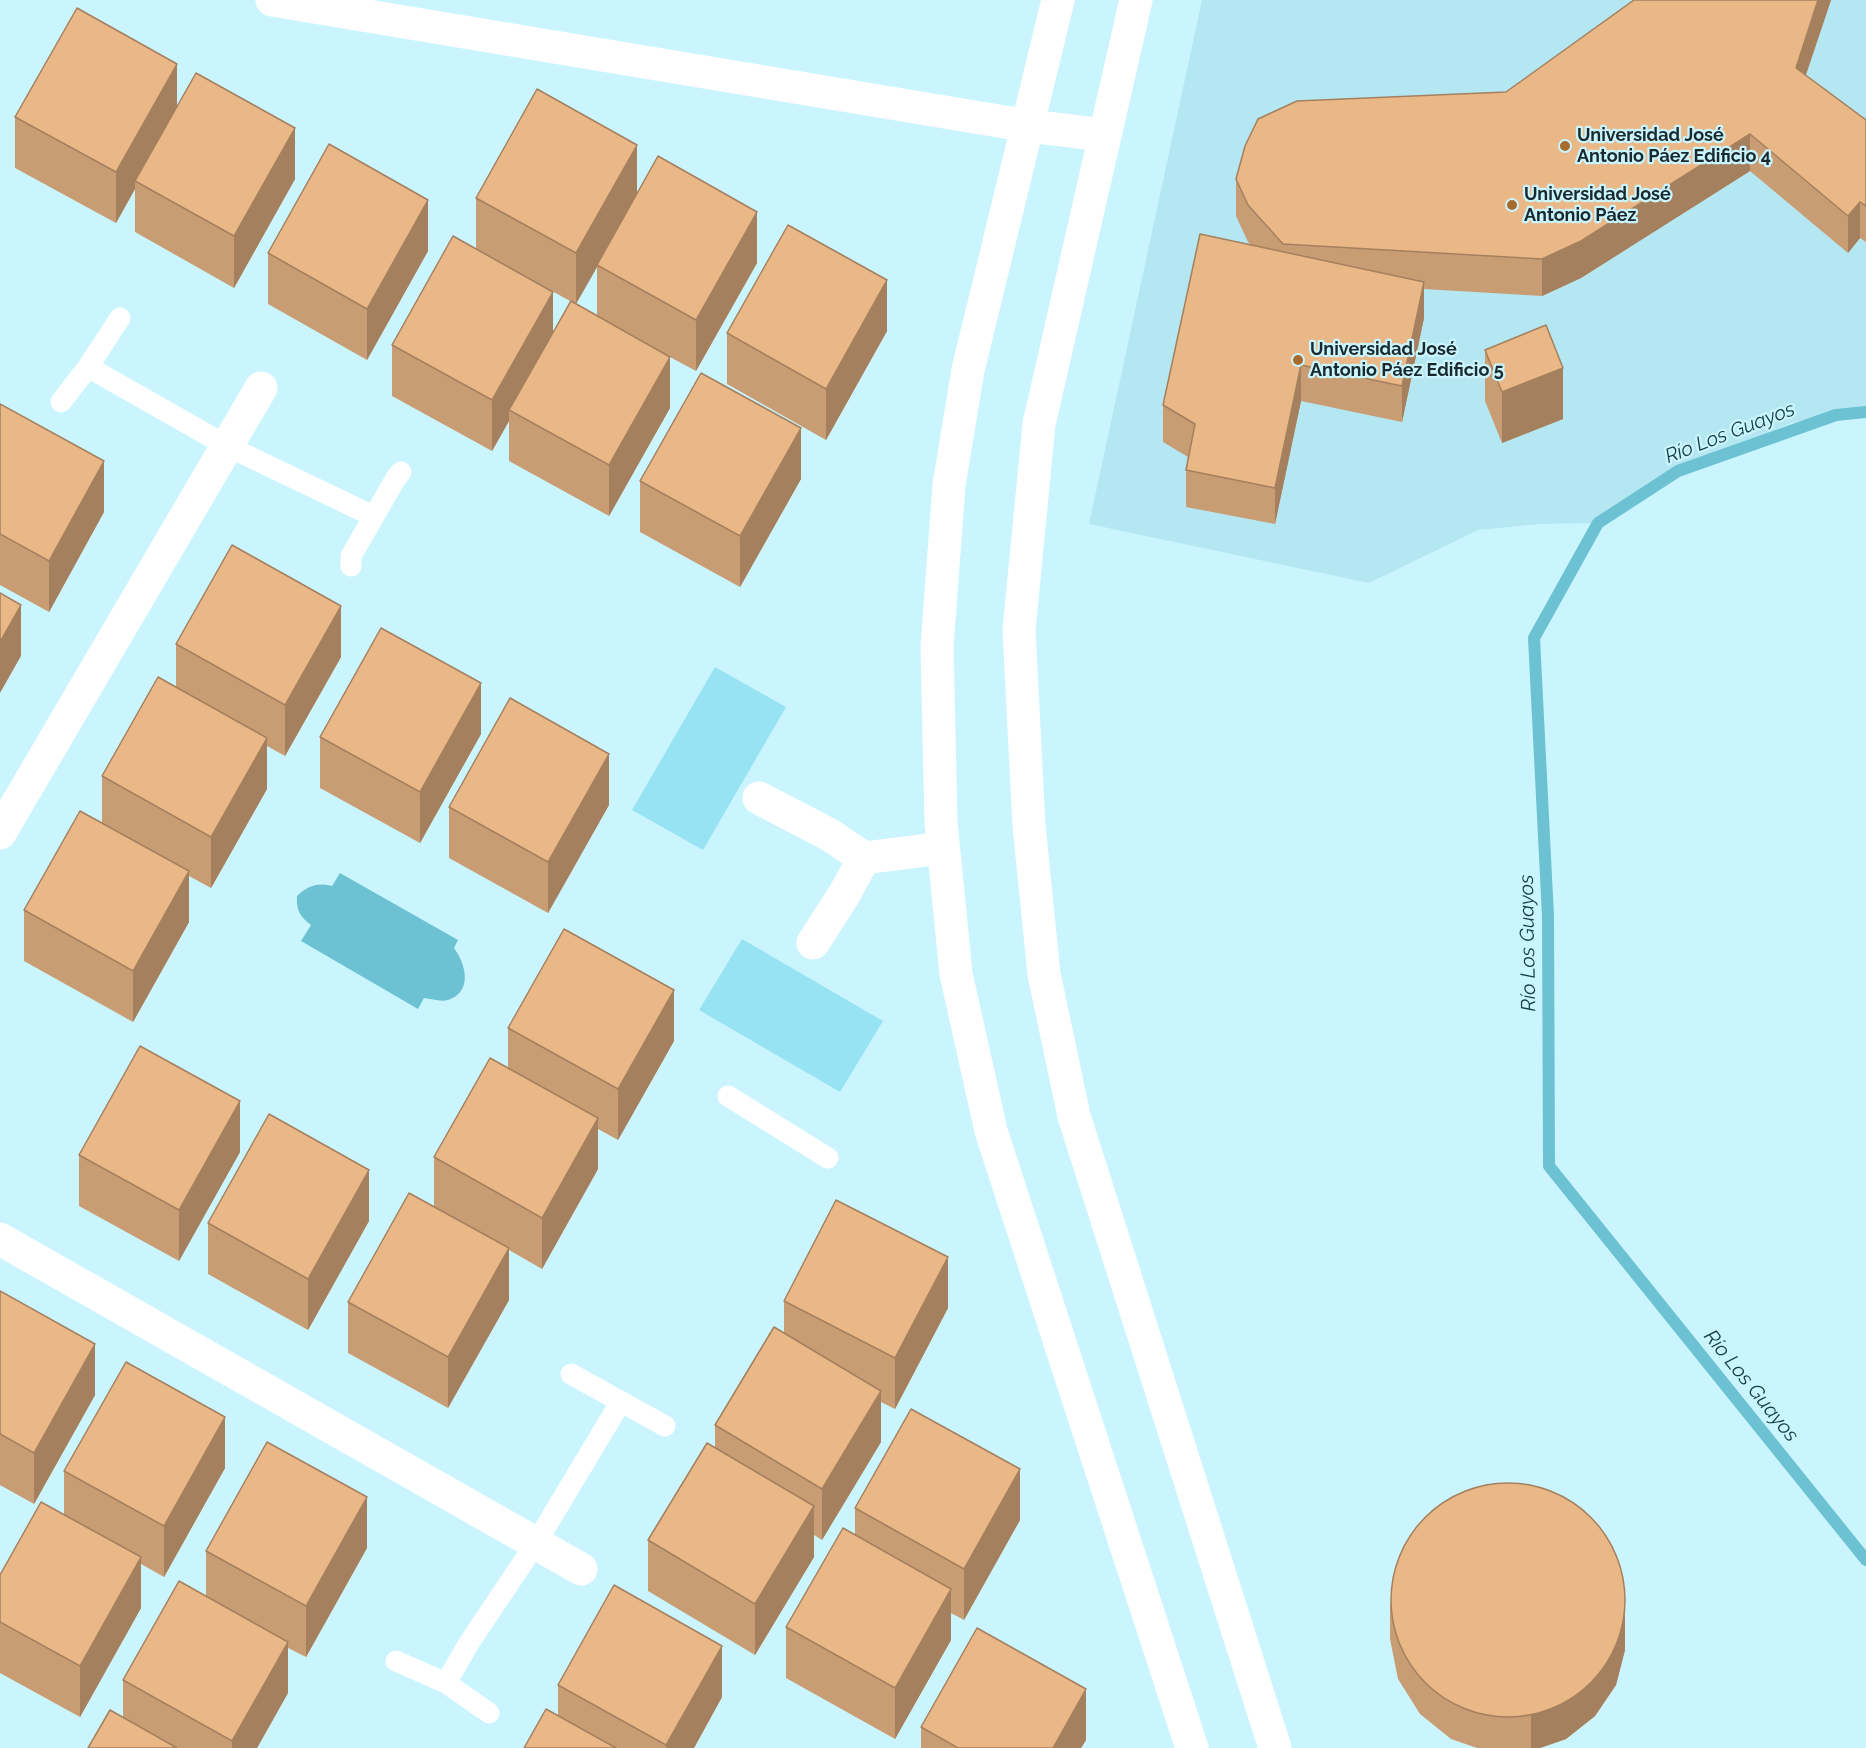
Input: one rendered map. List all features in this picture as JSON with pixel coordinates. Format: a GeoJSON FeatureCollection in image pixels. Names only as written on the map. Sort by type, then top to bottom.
{"type":"FeatureCollection","features":[{"type":"Feature","properties":{"kind":"street"},"geometry":{"type":"LineString","coordinates":[[272,0],[1029,126],[1104,135]]}},
{"type":"Feature","properties":{"kind":"street"},"geometry":{"type":"LineString","coordinates":[[1058,0],[968,370],[950,485],[937,647],[941,823],[956,974],[991,1131],[1192,1748]]}},
{"type":"Feature","properties":{"kind":"street"},"geometry":{"type":"LineString","coordinates":[[1136,0],[1039,424],[1019,630],[1029,825],[1044,974],[1074,1116],[1275,1748]]}},
{"type":"Feature","properties":{"kind":"street"},"geometry":{"type":"LineString","coordinates":[[0,833],[261,388]]}},
{"type":"Feature","properties":{"kind":"street"},"geometry":{"type":"LineString","coordinates":[[759,798],[830,835],[864,858],[943,848]]}},
{"type":"Feature","properties":{"kind":"street"},"geometry":{"type":"LineString","coordinates":[[813,943],[864,858]]}},
{"type":"Feature","properties":{"kind":"street"},"geometry":{"type":"LineString","coordinates":[[0,1239],[581,1569]]}},
{"type":"Feature","properties":{"kind":"lane"},"geometry":{"type":"LineString","coordinates":[[61,402],[88,367],[120,318]]}},
{"type":"Feature","properties":{"kind":"lane"},"geometry":{"type":"LineString","coordinates":[[88,367],[227,446],[373,516]]}},
{"type":"Feature","properties":{"kind":"lane"},"geometry":{"type":"LineString","coordinates":[[351,566],[351,556],[400,472]]}},
{"type":"Feature","properties":{"kind":"lane"},"geometry":{"type":"LineString","coordinates":[[728,1096],[828,1158]]}},
{"type":"Feature","properties":{"kind":"lane"},"geometry":{"type":"LineString","coordinates":[[571,1374],[665,1426]]}},
{"type":"Feature","properties":{"kind":"lane"},"geometry":{"type":"LineString","coordinates":[[446,1683],[469,1643],[536,1543],[620,1403]]}},
{"type":"Feature","properties":{"kind":"lane"},"geometry":{"type":"LineString","coordinates":[[396,1661],[446,1683],[489,1713]]}},
{"type":"Feature","properties":{"kind":"shaded area","name":"Universidad José Antonio Páez"},"geometry":{"type":"Polygon","coordinates":[[[1202,0],[1866,0],[1866,409],[1791,423],[1678,471],[1598,523],[1539,524],[1478,530],[1369,583],[1089,524],[1202,0]]]}},
{"type":"Feature","properties":{"kind":"shaded area"},"geometry":{"type":"Polygon","coordinates":[[[715,667],[786,707],[703,850],[632,810],[715,667]]]}},
{"type":"Feature","properties":{"kind":"shaded area"},"geometry":{"type":"Polygon","coordinates":[[[340,873],[458,940],[454,948],[462,962],[465,977],[461,991],[456,996],[445,1001],[424,998],[418,1009],[301,941],[311,925],[300,913],[297,896],[313,886],[322,884],[332,886],[340,873]]]}},
{"type":"Feature","properties":{"kind":"shaded area"},"geometry":{"type":"Polygon","coordinates":[[[742,939],[883,1021],[840,1092],[699,1010],[742,939]]]}},
{"type":"Feature","properties":{"kind":"building","name":"Universidad José Antonio Páez Edificio 4"},"geometry":{"type":"Polygon","coordinates":[[[1634,0],[1818,0],[1796,68],[1866,120],[1866,206],[1860,202],[1848,216],[1750,134],[1581,241],[1542,259],[1283,244],[1248,205],[1236,179],[1245,146],[1258,119],[1297,101],[1506,92],[1634,0]]]}},
{"type":"Feature","properties":{"kind":"building"},"geometry":{"type":"Polygon","coordinates":[[[77,8],[177,64],[116,172],[15,117],[77,8]]]}},
{"type":"Feature","properties":{"kind":"building"},"geometry":{"type":"Polygon","coordinates":[[[196,73],[295,128],[234,236],[135,181],[196,73]]]}},
{"type":"Feature","properties":{"kind":"building"},"geometry":{"type":"Polygon","coordinates":[[[537,89],[637,145],[576,253],[476,198],[537,89]]]}},
{"type":"Feature","properties":{"kind":"building"},"geometry":{"type":"Polygon","coordinates":[[[329,144],[428,200],[367,309],[268,253],[329,144]]]}},
{"type":"Feature","properties":{"kind":"building"},"geometry":{"type":"Polygon","coordinates":[[[658,156],[757,212],[696,320],[597,265],[658,156]]]}},
{"type":"Feature","properties":{"kind":"building"},"geometry":{"type":"Polygon","coordinates":[[[788,225],[887,280],[826,389],[727,333],[788,225]]]}},
{"type":"Feature","properties":{"kind":"building","name":"Universidad José Antonio Páez Edificio 5"},"geometry":{"type":"Polygon","coordinates":[[[1200,234],[1424,282],[1402,386],[1301,365],[1275,488],[1186,470],[1195,424],[1163,405],[1200,234]]]}},
{"type":"Feature","properties":{"kind":"building"},"geometry":{"type":"Polygon","coordinates":[[[453,236],[553,292],[492,400],[392,345],[453,236]]]}},
{"type":"Feature","properties":{"kind":"building"},"geometry":{"type":"Polygon","coordinates":[[[571,301],[670,357],[609,465],[509,410],[571,301]]]}},
{"type":"Feature","properties":{"kind":"building"},"geometry":{"type":"Polygon","coordinates":[[[1546,325],[1563,368],[1502,392],[1485,350],[1546,325]]]}},
{"type":"Feature","properties":{"kind":"building"},"geometry":{"type":"Polygon","coordinates":[[[701,373],[801,428],[740,536],[640,481],[701,373]]]}},
{"type":"Feature","properties":{"kind":"building"},"geometry":{"type":"Polygon","coordinates":[[[0,404],[104,461],[49,561],[0,534],[0,404]]]}},
{"type":"Feature","properties":{"kind":"building"},"geometry":{"type":"Polygon","coordinates":[[[232,545],[341,606],[285,705],[176,644],[232,545]]]}},
{"type":"Feature","properties":{"kind":"building"},"geometry":{"type":"Polygon","coordinates":[[[0,593],[21,605],[0,642],[0,593]]]}},
{"type":"Feature","properties":{"kind":"building"},"geometry":{"type":"Polygon","coordinates":[[[381,628],[481,683],[420,792],[320,737],[381,628]]]}},
{"type":"Feature","properties":{"kind":"building"},"geometry":{"type":"Polygon","coordinates":[[[158,677],[267,738],[211,837],[102,776],[158,677]]]}},
{"type":"Feature","properties":{"kind":"building"},"geometry":{"type":"Polygon","coordinates":[[[510,698],[609,754],[548,862],[449,807],[510,698]]]}},
{"type":"Feature","properties":{"kind":"building"},"geometry":{"type":"Polygon","coordinates":[[[80,811],[189,871],[133,971],[24,910],[80,811]]]}},
{"type":"Feature","properties":{"kind":"building"},"geometry":{"type":"Polygon","coordinates":[[[564,929],[674,990],[618,1089],[508,1028],[564,929]]]}},
{"type":"Feature","properties":{"kind":"building"},"geometry":{"type":"Polygon","coordinates":[[[140,1046],[240,1101],[179,1210],[79,1155],[140,1046]]]}},
{"type":"Feature","properties":{"kind":"building"},"geometry":{"type":"Polygon","coordinates":[[[490,1058],[598,1118],[542,1218],[434,1157],[490,1058]]]}},
{"type":"Feature","properties":{"kind":"building"},"geometry":{"type":"Polygon","coordinates":[[[269,1114],[369,1170],[308,1279],[208,1223],[269,1114]]]}},
{"type":"Feature","properties":{"kind":"building"},"geometry":{"type":"Polygon","coordinates":[[[409,1193],[509,1248],[448,1357],[348,1302],[409,1193]]]}},
{"type":"Feature","properties":{"kind":"building"},"geometry":{"type":"Polygon","coordinates":[[[836,1200],[948,1257],[895,1358],[784,1301],[836,1200]]]}},
{"type":"Feature","properties":{"kind":"building"},"geometry":{"type":"Polygon","coordinates":[[[0,1291],[95,1344],[34,1453],[0,1434],[0,1291]]]}},
{"type":"Feature","properties":{"kind":"building"},"geometry":{"type":"Polygon","coordinates":[[[774,1327],[881,1391],[822,1489],[715,1425],[774,1327]]]}},
{"type":"Feature","properties":{"kind":"building"},"geometry":{"type":"Polygon","coordinates":[[[126,1362],[225,1417],[164,1526],[64,1471],[126,1362]]]}},
{"type":"Feature","properties":{"kind":"building"},"geometry":{"type":"Polygon","coordinates":[[[911,1409],[1020,1469],[964,1569],[855,1508],[911,1409]]]}},
{"type":"Feature","properties":{"kind":"building"},"geometry":{"type":"Polygon","coordinates":[[[267,1442],[367,1497],[306,1606],[206,1551],[267,1442]]]}},
{"type":"Feature","properties":{"kind":"building"},"geometry":{"type":"Polygon","coordinates":[[[707,1443],[814,1506],[755,1604],[648,1540],[707,1443]]]}},
{"type":"Feature","properties":{"kind":"building"},"geometry":{"type":"Polygon","coordinates":[[[1508,1483],[1553,1492],[1573,1503],[1591,1517],[1605,1535],[1616,1555],[1625,1600],[1616,1645],[1605,1665],[1591,1683],[1573,1697],[1553,1708],[1508,1717],[1463,1708],[1443,1697],[1425,1683],[1411,1665],[1400,1645],[1391,1600],[1400,1555],[1411,1535],[1425,1517],[1443,1503],[1463,1492],[1508,1483]]]}},
{"type":"Feature","properties":{"kind":"building"},"geometry":{"type":"Polygon","coordinates":[[[41,1502],[141,1557],[80,1666],[0,1622],[0,1575],[41,1502]]]}},
{"type":"Feature","properties":{"kind":"building"},"geometry":{"type":"Polygon","coordinates":[[[843,1528],[951,1589],[895,1688],[786,1627],[843,1528]]]}},
{"type":"Feature","properties":{"kind":"building"},"geometry":{"type":"Polygon","coordinates":[[[179,1581],[288,1642],[232,1741],[123,1680],[179,1581]]]}},
{"type":"Feature","properties":{"kind":"building"},"geometry":{"type":"Polygon","coordinates":[[[614,1585],[722,1646],[666,1745],[558,1685],[614,1585]]]}},
{"type":"Feature","properties":{"kind":"building"},"geometry":{"type":"Polygon","coordinates":[[[977,1628],[1086,1689],[1053,1748],[958,1748],[921,1727],[977,1628]]]}},
{"type":"Feature","properties":{"kind":"building"},"geometry":{"type":"Polygon","coordinates":[[[546,1709],[616,1748],[524,1748],[546,1709]]]}},
{"type":"Feature","properties":{"kind":"building"},"geometry":{"type":"Polygon","coordinates":[[[110,1710],[177,1748],[88,1748],[110,1710]]]}},
{"type":"Feature","properties":{"kind":"waterway","name":"Río Los Guayos"},"geometry":{"type":"LineString","coordinates":[[1866,412],[1836,415],[1678,471],[1598,523],[1534,638],[1548,916],[1549,1166],[1866,1560]]}},
{"type":"Feature","properties":{"kind":"place","name":"Universidad José Antonio Páez Edificio 4"},"geometry":{"type":"Point","coordinates":[1565,146]}},
{"type":"Feature","properties":{"kind":"place","name":"Universidad José Antonio Páez"},"geometry":{"type":"Point","coordinates":[1512,205]}},
{"type":"Feature","properties":{"kind":"place","name":"Universidad José Antonio Páez Edificio 5"},"geometry":{"type":"Point","coordinates":[1298,360]}}]}
